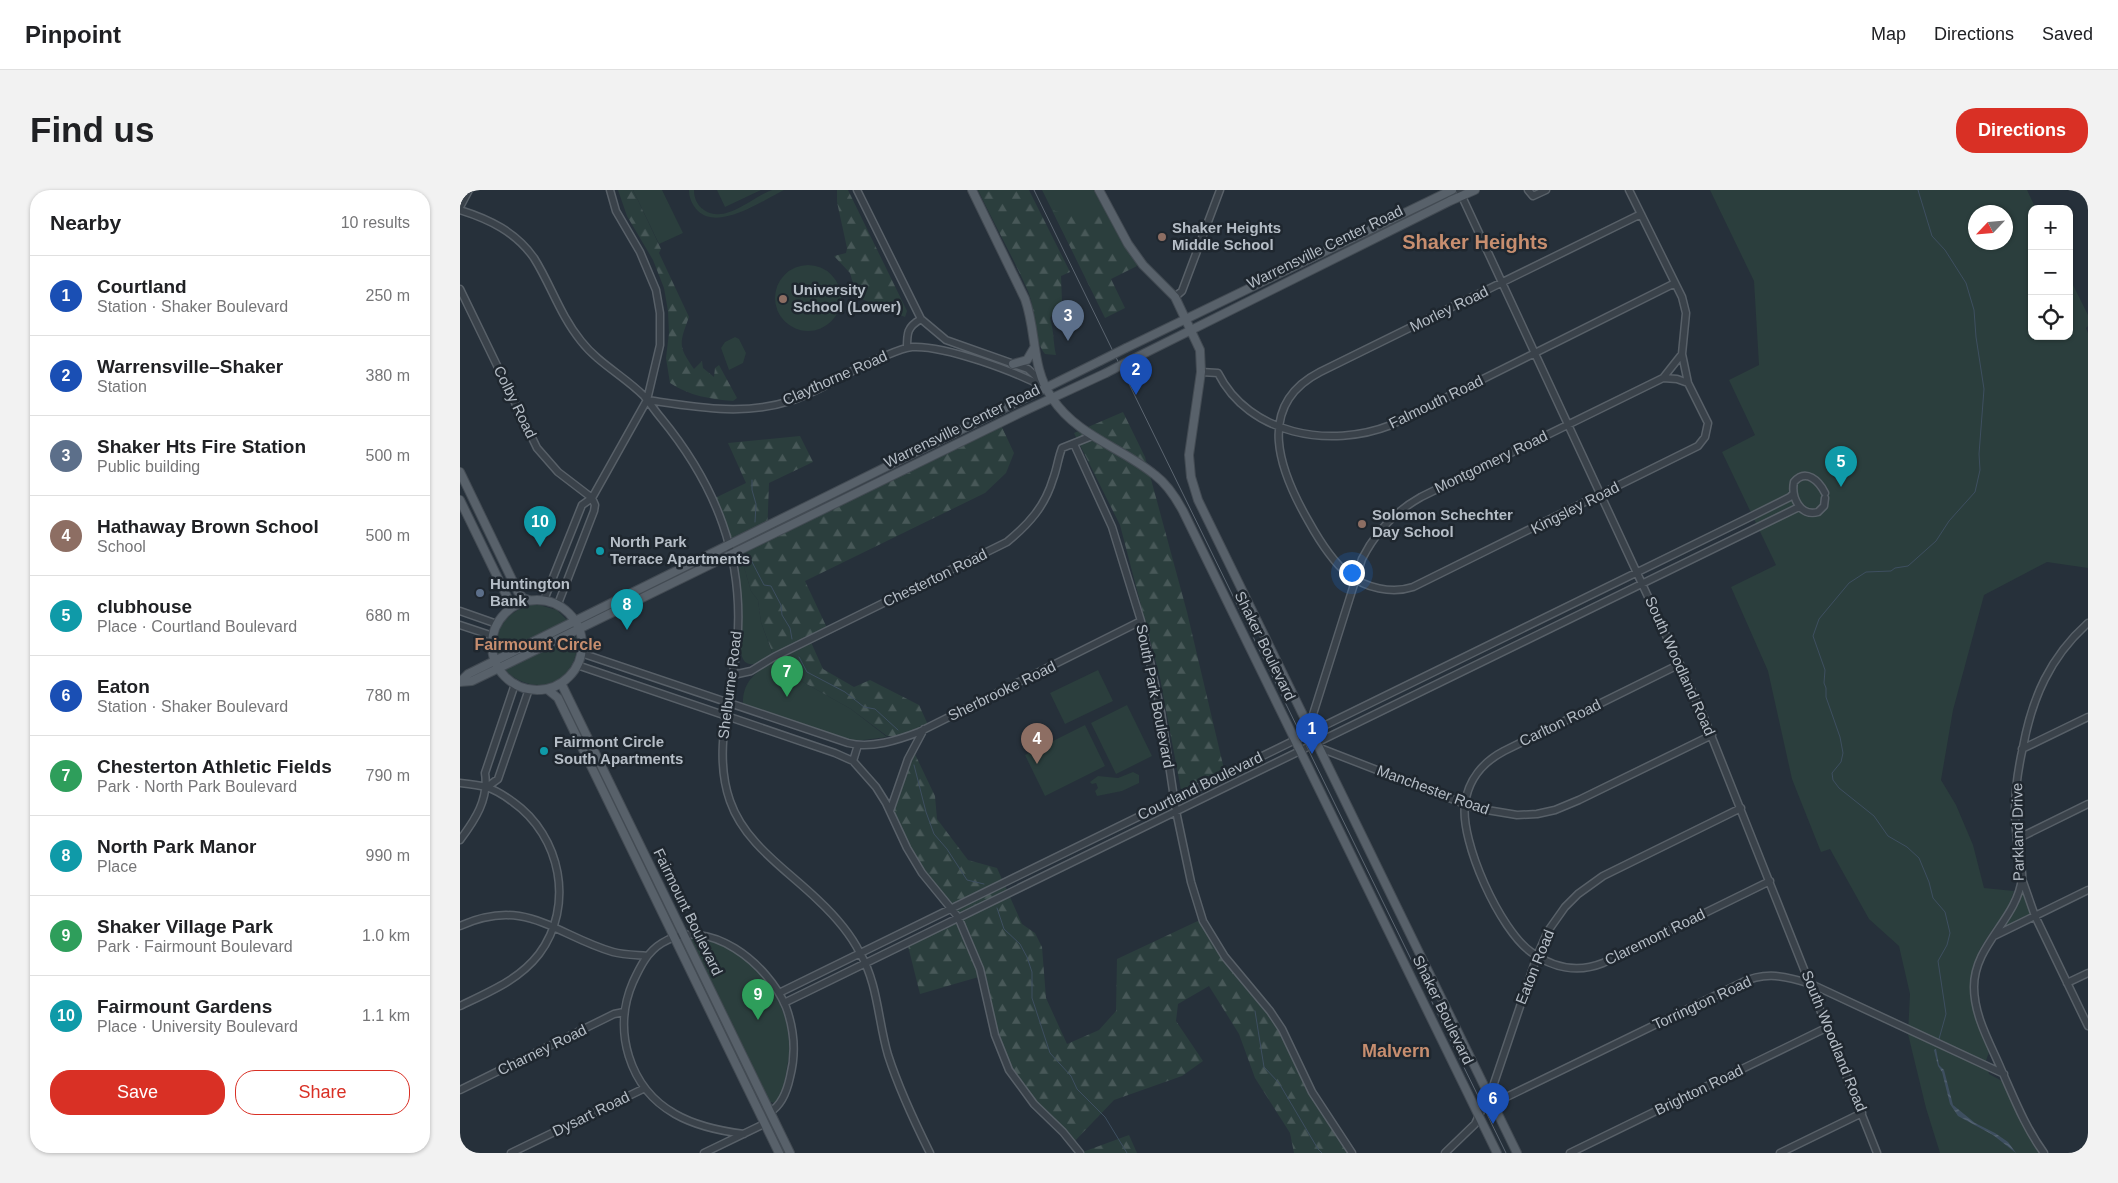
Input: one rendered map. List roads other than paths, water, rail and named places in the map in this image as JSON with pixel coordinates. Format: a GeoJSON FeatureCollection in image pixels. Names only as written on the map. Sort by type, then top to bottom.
{"type":"FeatureCollection","features":[{"type":"Feature","properties":{"kind":"main road","name":"Shaker Boulevard"},"geometry":{"type":"LineString","coordinates":[[972,190],[1025,299],[1031,320],[1034,348],[1046,388],[1051,398],[1075,424],[1149,470],[1174,495],[1183,511],[1497,1153]]}},
{"type":"Feature","properties":{"kind":"main road","name":"Shaker Boulevard"},"geometry":{"type":"LineString","coordinates":[[1099,190],[1128,244],[1144,265],[1175,297],[1200,350],[1201,372],[1189,449],[1189,470],[1194,489],[1489,1096],[1490,1105],[1517,1153]]}},
{"type":"Feature","properties":{"kind":"main road","name":"Warrensville Center Road"},"geometry":{"type":"LineString","coordinates":[[460,682],[468,674],[575,620],[1126,348],[1452,190]]}},
{"type":"Feature","properties":{"kind":"main road","name":"Warrensville Center Road"},"geometry":{"type":"LineString","coordinates":[[460,682],[472,681],[499,668],[1051,398],[1106,373],[1460,193],[1475,190]]}},
{"type":"Feature","properties":{"kind":"main road"},"geometry":{"type":"LineString","coordinates":[[1013,364],[1026,360],[1034,348]]}},
{"type":"Feature","properties":{"kind":"main road"},"geometry":{"type":"LineString","coordinates":[[460,472],[518,592],[523,598],[529,600],[544,600],[558,604],[575,620],[579,629],[582,639],[582,652],[577,665],[561,683],[547,689],[529,689],[515,684],[499,668],[492,649],[492,636],[497,624],[512,607],[529,600]]}},
{"type":"Feature","properties":{"kind":"main road"},"geometry":{"type":"LineString","coordinates":[[460,500],[512,607]]}},
{"type":"Feature","properties":{"kind":"main road","name":"Fairmount Boulevard"},"geometry":{"type":"LineString","coordinates":[[561,683],[790,1153]]}},
{"type":"Feature","properties":{"kind":"main road","name":"Fairmount Boulevard"},"geometry":{"type":"LineString","coordinates":[[547,689],[558,698],[779,1153]]}},
{"type":"Feature","properties":{"kind":"street"},"geometry":{"type":"LineString","coordinates":[[469,190],[460,208],[505,229],[521,242],[534,259],[565,320],[582,343],[647,400]]}},
{"type":"Feature","properties":{"kind":"street"},"geometry":{"type":"LineString","coordinates":[[544,600],[582,505],[592,498],[647,400],[660,345],[660,313],[656,290],[640,252],[616,211],[610,190]]}},
{"type":"Feature","properties":{"kind":"street"},"geometry":{"type":"LineString","coordinates":[[857,190],[921,320],[943,338],[1032,371],[1046,388]]}},
{"type":"Feature","properties":{"kind":"street"},"geometry":{"type":"LineString","coordinates":[[1175,297],[1182,292],[1220,190]]}},
{"type":"Feature","properties":{"kind":"street"},"geometry":{"type":"LineString","coordinates":[[1528,190],[1532,196],[1546,190]]}},
{"type":"Feature","properties":{"kind":"street"},"geometry":{"type":"LineString","coordinates":[[1630,190],[1682,297],[1686,312],[1682,354],[1688,383]]}},
{"type":"Feature","properties":{"kind":"street","name":"South Woodland Road"},"geometry":{"type":"LineString","coordinates":[[1460,193],[1638,572],[1712,735],[1877,1153]]}},
{"type":"Feature","properties":{"kind":"street","name":"Morley Road"},"geometry":{"type":"LineString","coordinates":[[1279,426],[1286,405],[1293,394],[1313,376],[1641,214]]}},
{"type":"Feature","properties":{"kind":"street","name":"Falmouth Road"},"geometry":{"type":"LineString","coordinates":[[1201,372],[1218,373],[1227,390],[1239,404],[1254,414],[1279,426],[1309,435],[1324,437],[1371,432],[1390,425],[1535,354],[1675,283]]}},
{"type":"Feature","properties":{"kind":"street","name":"Colby Road"},"geometry":{"type":"LineString","coordinates":[[460,289],[537,448],[558,472],[592,498]]}},
{"type":"Feature","properties":{"kind":"street","name":"Claythorne Road"},"geometry":{"type":"LineString","coordinates":[[907,348],[908,329],[911,325],[921,320]]}},
{"type":"Feature","properties":{"kind":"street","name":"Claythorne Road"},"geometry":{"type":"LineString","coordinates":[[647,400],[712,409],[733,410],[763,407],[791,400],[879,358],[907,348],[926,347],[946,350],[1025,378],[1046,388]]}},
{"type":"Feature","properties":{"kind":"street","name":"Montgomery Road"},"geometry":{"type":"LineString","coordinates":[[1311,730],[1356,579],[1368,548],[1394,516],[1408,505],[1663,378],[1682,354]]}},
{"type":"Feature","properties":{"kind":"street"},"geometry":{"type":"LineString","coordinates":[[1663,378],[1677,379],[1688,383]]}},
{"type":"Feature","properties":{"kind":"street","name":"Kingsley Road"},"geometry":{"type":"LineString","coordinates":[[1356,579],[1384,589],[1413,587],[1698,446],[1705,438],[1708,423],[1688,383]]}},
{"type":"Feature","properties":{"kind":"street","name":"Shelburne Road"},"geometry":{"type":"LineString","coordinates":[[647,400],[699,470],[717,509],[732,554],[739,607],[733,675],[723,742],[723,772],[730,800],[739,820],[760,848],[820,902],[847,932],[860,952],[876,997],[888,1053],[903,1098],[930,1153]]}},
{"type":"Feature","properties":{"kind":"street"},"geometry":{"type":"LineString","coordinates":[[1279,426],[1280,455],[1304,514],[1336,562],[1356,579]]}},
{"type":"Feature","properties":{"kind":"street","name":"Chesterton Road"},"geometry":{"type":"LineString","coordinates":[[733,675],[751,671],[779,655],[1007,542],[1026,527],[1038,512],[1049,493],[1062,448],[1092,436]]}},
{"type":"Feature","properties":{"kind":"street","name":"South Park Boulevard"},"geometry":{"type":"LineString","coordinates":[[1074,444],[1112,527],[1141,622],[1161,712],[1176,811],[1195,899],[1203,922],[1212,940],[1224,957],[1270,1011],[1282,1029],[1312,1092],[1352,1153]]}},
{"type":"Feature","properties":{"kind":"street","name":"Courtland Boulevard"},"geometry":{"type":"LineString","coordinates":[[779,993],[1295,740],[1311,730],[1338,719],[1749,518],[1790,497],[1793,494],[1794,482],[1797,478],[1805,476],[1817,481],[1825,496],[1824,506],[1818,512],[1809,513],[1799,507],[1754,528],[1343,729],[1318,745],[1300,750],[784,1003]]}},
{"type":"Feature","properties":{"kind":"street"},"geometry":{"type":"LineString","coordinates":[[1793,494],[1799,507]]}},
{"type":"Feature","properties":{"kind":"street"},"geometry":{"type":"LineString","coordinates":[[558,604],[594,512],[595,505],[592,498]]}},
{"type":"Feature","properties":{"kind":"street"},"geometry":{"type":"LineString","coordinates":[[1749,518],[1754,528]]}},
{"type":"Feature","properties":{"kind":"street"},"geometry":{"type":"LineString","coordinates":[[1621,580],[1626,590]]}},
{"type":"Feature","properties":{"kind":"street"},"geometry":{"type":"LineString","coordinates":[[460,611],[497,624]]}},
{"type":"Feature","properties":{"kind":"street","name":"Sherbrooke Road"},"geometry":{"type":"LineString","coordinates":[[858,745],[891,741],[924,729],[1141,622]]}},
{"type":"Feature","properties":{"kind":"street","name":"Parkland Drive"},"geometry":{"type":"LineString","coordinates":[[2044,1153],[2028,1130],[1980,1019],[1974,986],[1976,970],[1991,938],[2003,924],[2015,903],[2022,878],[2017,839],[2016,790],[2022,749],[2031,709],[2046,674],[2066,645],[2088,623]]}},
{"type":"Feature","properties":{"kind":"street"},"geometry":{"type":"LineString","coordinates":[[460,625],[492,636]]}},
{"type":"Feature","properties":{"kind":"street"},"geometry":{"type":"LineString","coordinates":[[1494,642],[1499,652]]}},
{"type":"Feature","properties":{"kind":"street"},"geometry":{"type":"LineString","coordinates":[[582,652],[858,745],[853,761]]}},
{"type":"Feature","properties":{"kind":"street","name":"Carlton Road"},"geometry":{"type":"LineString","coordinates":[[1464,805],[1468,791],[1478,771],[1498,754],[1680,664]]}},
{"type":"Feature","properties":{"kind":"street"},"geometry":{"type":"LineString","coordinates":[[577,665],[853,761],[876,787],[922,873],[958,917],[980,969],[995,1035],[1010,1070],[1034,1104],[1063,1132],[1080,1153]]}},
{"type":"Feature","properties":{"kind":"street"},"geometry":{"type":"LineString","coordinates":[[460,840],[478,813],[487,787],[485,773],[515,684]]}},
{"type":"Feature","properties":{"kind":"street"},"geometry":{"type":"LineString","coordinates":[[487,787],[498,779],[529,689]]}},
{"type":"Feature","properties":{"kind":"street"},"geometry":{"type":"LineString","coordinates":[[2022,749],[2088,716]]}},
{"type":"Feature","properties":{"kind":"street"},"geometry":{"type":"LineString","coordinates":[[1338,719],[1343,729]]}},
{"type":"Feature","properties":{"kind":"street"},"geometry":{"type":"LineString","coordinates":[[890,811],[908,759],[924,729]]}},
{"type":"Feature","properties":{"kind":"street","name":"Manchester Road"},"geometry":{"type":"LineString","coordinates":[[1318,745],[1464,805],[1507,815],[1528,815],[1546,813],[1579,800],[1712,735]]}},
{"type":"Feature","properties":{"kind":"street"},"geometry":{"type":"LineString","coordinates":[[460,784],[487,787],[512,801],[526,812],[539,828],[551,848],[560,891],[558,910],[553,926],[541,951],[524,970],[508,982],[460,1006]]}},
{"type":"Feature","properties":{"kind":"street"},"geometry":{"type":"LineString","coordinates":[[2017,839],[2088,804]]}},
{"type":"Feature","properties":{"kind":"street","name":"Claremont Road"},"geometry":{"type":"LineString","coordinates":[[1464,805],[1466,833],[1485,885],[1512,932],[1525,947],[1537,956],[1557,965],[1571,968],[1596,966],[1770,881]]}},
{"type":"Feature","properties":{"kind":"street","name":"Eaton Road"},"geometry":{"type":"LineString","coordinates":[[1489,1096],[1537,956],[1548,931],[1559,914],[1586,887],[1613,870],[1741,808]]}},
{"type":"Feature","properties":{"kind":"street"},"geometry":{"type":"LineString","coordinates":[[1072,849],[1077,859]]}},
{"type":"Feature","properties":{"kind":"street"},"geometry":{"type":"LineString","coordinates":[[2022,878],[2035,916],[2088,1026]]}},
{"type":"Feature","properties":{"kind":"street"},"geometry":{"type":"LineString","coordinates":[[1991,938],[2088,890]]}},
{"type":"Feature","properties":{"kind":"street"},"geometry":{"type":"LineString","coordinates":[[460,926],[482,918],[510,914],[534,918],[611,952],[647,956]]}},
{"type":"Feature","properties":{"kind":"street"},"geometry":{"type":"LineString","coordinates":[[744,1134],[715,1129],[685,1119],[665,1108],[645,1088],[634,1070],[628,1054],[624,1012],[630,991],[647,956],[662,943],[684,935],[708,938],[738,950],[762,970],[779,993],[784,1003],[793,1035],[793,1061],[790,1079],[783,1098],[777,1107],[770,1112]]}},
{"type":"Feature","properties":{"kind":"street"},"geometry":{"type":"LineString","coordinates":[[2067,983],[2088,973]]}},
{"type":"Feature","properties":{"kind":"street","name":"Torrington Road"},"geometry":{"type":"LineString","coordinates":[[1490,1105],[1746,980],[1758,976],[1780,976],[1811,984],[2004,1074]]}},
{"type":"Feature","properties":{"kind":"street","name":"Charney Road"},"geometry":{"type":"LineString","coordinates":[[460,1090],[614,1014],[624,1012]]}},
{"type":"Feature","properties":{"kind":"street","name":"Brighton Road"},"geometry":{"type":"LineString","coordinates":[[1570,1153],[1828,1027]]}},
{"type":"Feature","properties":{"kind":"street","name":"Dysart Road"},"geometry":{"type":"LineString","coordinates":[[511,1153],[645,1088]]}},
{"type":"Feature","properties":{"kind":"street"},"geometry":{"type":"LineString","coordinates":[[1445,1153],[1474,1124],[1482,1109],[1490,1105]]}},
{"type":"Feature","properties":{"kind":"street"},"geometry":{"type":"LineString","coordinates":[[1780,1153],[1862,1113]]}},
{"type":"Feature","properties":{"kind":"street"},"geometry":{"type":"LineString","coordinates":[[704,1153],[764,1124]]}},
{"type":"Feature","properties":{"kind":"water"},"geometry":{"type":"Polygon","coordinates":[[[1936,1049],[1939,1065],[1944,1070],[1953,1105],[1975,1123],[2008,1142],[2016,1153],[1993,1135],[1958,1116],[1950,1104],[1942,1072],[1938,1066],[1934,1050],[1936,1049]]]}},
{"type":"Feature","properties":{"kind":"waterway"},"geometry":{"type":"LineString","coordinates":[[1918,190],[1932,236],[1945,250],[1966,283],[1974,310],[1984,389],[1979,454],[1980,470],[1975,492],[1949,521],[1936,541],[1908,566],[1895,568],[1891,571],[1866,572],[1849,583],[1819,619],[1813,636],[1825,670],[1826,697],[1840,737],[1843,753],[1841,762],[1832,773],[1833,780],[1839,788],[1874,816],[1888,836],[1907,847],[1919,858],[1929,882],[1933,898],[1945,912],[1950,933],[1947,945],[1938,961],[1946,1014],[1939,1039]]}},
{"type":"Feature","properties":{"kind":"waterway"},"geometry":{"type":"LineString","coordinates":[[752,480],[752,490],[756,504],[755,522]]}},
{"type":"Feature","properties":{"kind":"waterway"},"geometry":{"type":"LineString","coordinates":[[751,560],[764,585],[771,586],[781,605],[782,615],[790,628],[792,639]]}},
{"type":"Feature","properties":{"kind":"waterway"},"geometry":{"type":"LineString","coordinates":[[799,657],[807,672],[845,692],[864,707],[875,709],[898,730]]}},
{"type":"Feature","properties":{"kind":"waterway"},"geometry":{"type":"LineString","coordinates":[[914,765],[926,812],[934,834],[947,849],[967,880],[984,884]]}},
{"type":"Feature","properties":{"kind":"waterway"},"geometry":{"type":"LineString","coordinates":[[997,908],[1004,929],[1020,944],[1027,957],[1032,972],[1032,998],[1050,1053],[1071,1076],[1077,1089],[1105,1117],[1127,1153]]}},
{"type":"Feature","properties":{"kind":"waterway"},"geometry":{"type":"LineString","coordinates":[[1255,1011],[1264,1067],[1279,1083],[1322,1153]]}},
{"type":"Feature","properties":{"kind":"tram line"},"geometry":{"type":"LineString","coordinates":[[1034,190],[1506,1153]]}},
{"type":"Feature","properties":{"kind":"place","name":"Shaker Heights Middle School"},"geometry":{"type":"Point","coordinates":[1162,237]}},
{"type":"Feature","properties":{"kind":"place","name":"University School (Lower)"},"geometry":{"type":"Point","coordinates":[783,299]}},
{"type":"Feature","properties":{"kind":"place","name":"Shaker Hts Fire Station"},"geometry":{"type":"Point","coordinates":[1068,341]}},
{"type":"Feature","properties":{"kind":"place","name":"Warrensville–Shaker"},"geometry":{"type":"Point","coordinates":[1136,395]}},
{"type":"Feature","properties":{"kind":"place","name":"clubhouse"},"geometry":{"type":"Point","coordinates":[1841,487]}},
{"type":"Feature","properties":{"kind":"place","name":"Solomon Schechter Day School"},"geometry":{"type":"Point","coordinates":[1362,524]}},
{"type":"Feature","properties":{"kind":"place","name":"Fairmount Gardens"},"geometry":{"type":"Point","coordinates":[540,547]}},
{"type":"Feature","properties":{"kind":"place","name":"North Park Terrace Apartments"},"geometry":{"type":"Point","coordinates":[600,551]}},
{"type":"Feature","properties":{"kind":"place","name":"Huntington Bank"},"geometry":{"type":"Point","coordinates":[480,593]}},
{"type":"Feature","properties":{"kind":"place","name":"North Park Manor"},"geometry":{"type":"Point","coordinates":[627,630]}},
{"type":"Feature","properties":{"kind":"place","name":"Chesterton Athletic Fields"},"geometry":{"type":"Point","coordinates":[787,697]}},
{"type":"Feature","properties":{"kind":"place","name":"Fairmont Circle South Apartments"},"geometry":{"type":"Point","coordinates":[544,751]}},
{"type":"Feature","properties":{"kind":"place","name":"Courtland"},"geometry":{"type":"Point","coordinates":[1312,754]}},
{"type":"Feature","properties":{"kind":"place","name":"Hathaway Brown School"},"geometry":{"type":"Point","coordinates":[1037,764]}},
{"type":"Feature","properties":{"kind":"place","name":"Shaker Village Park"},"geometry":{"type":"Point","coordinates":[758,1020]}},
{"type":"Feature","properties":{"kind":"place","name":"Eaton"},"geometry":{"type":"Point","coordinates":[1493,1124]}},
{"type":"Feature","properties":{"kind":"district","name":"Shaker Heights"},"geometry":{"type":"Point","coordinates":[1475,242]}},
{"type":"Feature","properties":{"kind":"district","name":"Fairmount Circle"},"geometry":{"type":"Point","coordinates":[538,644]}},
{"type":"Feature","properties":{"kind":"district","name":"Malvern"},"geometry":{"type":"Point","coordinates":[1396,1051]}}]}
